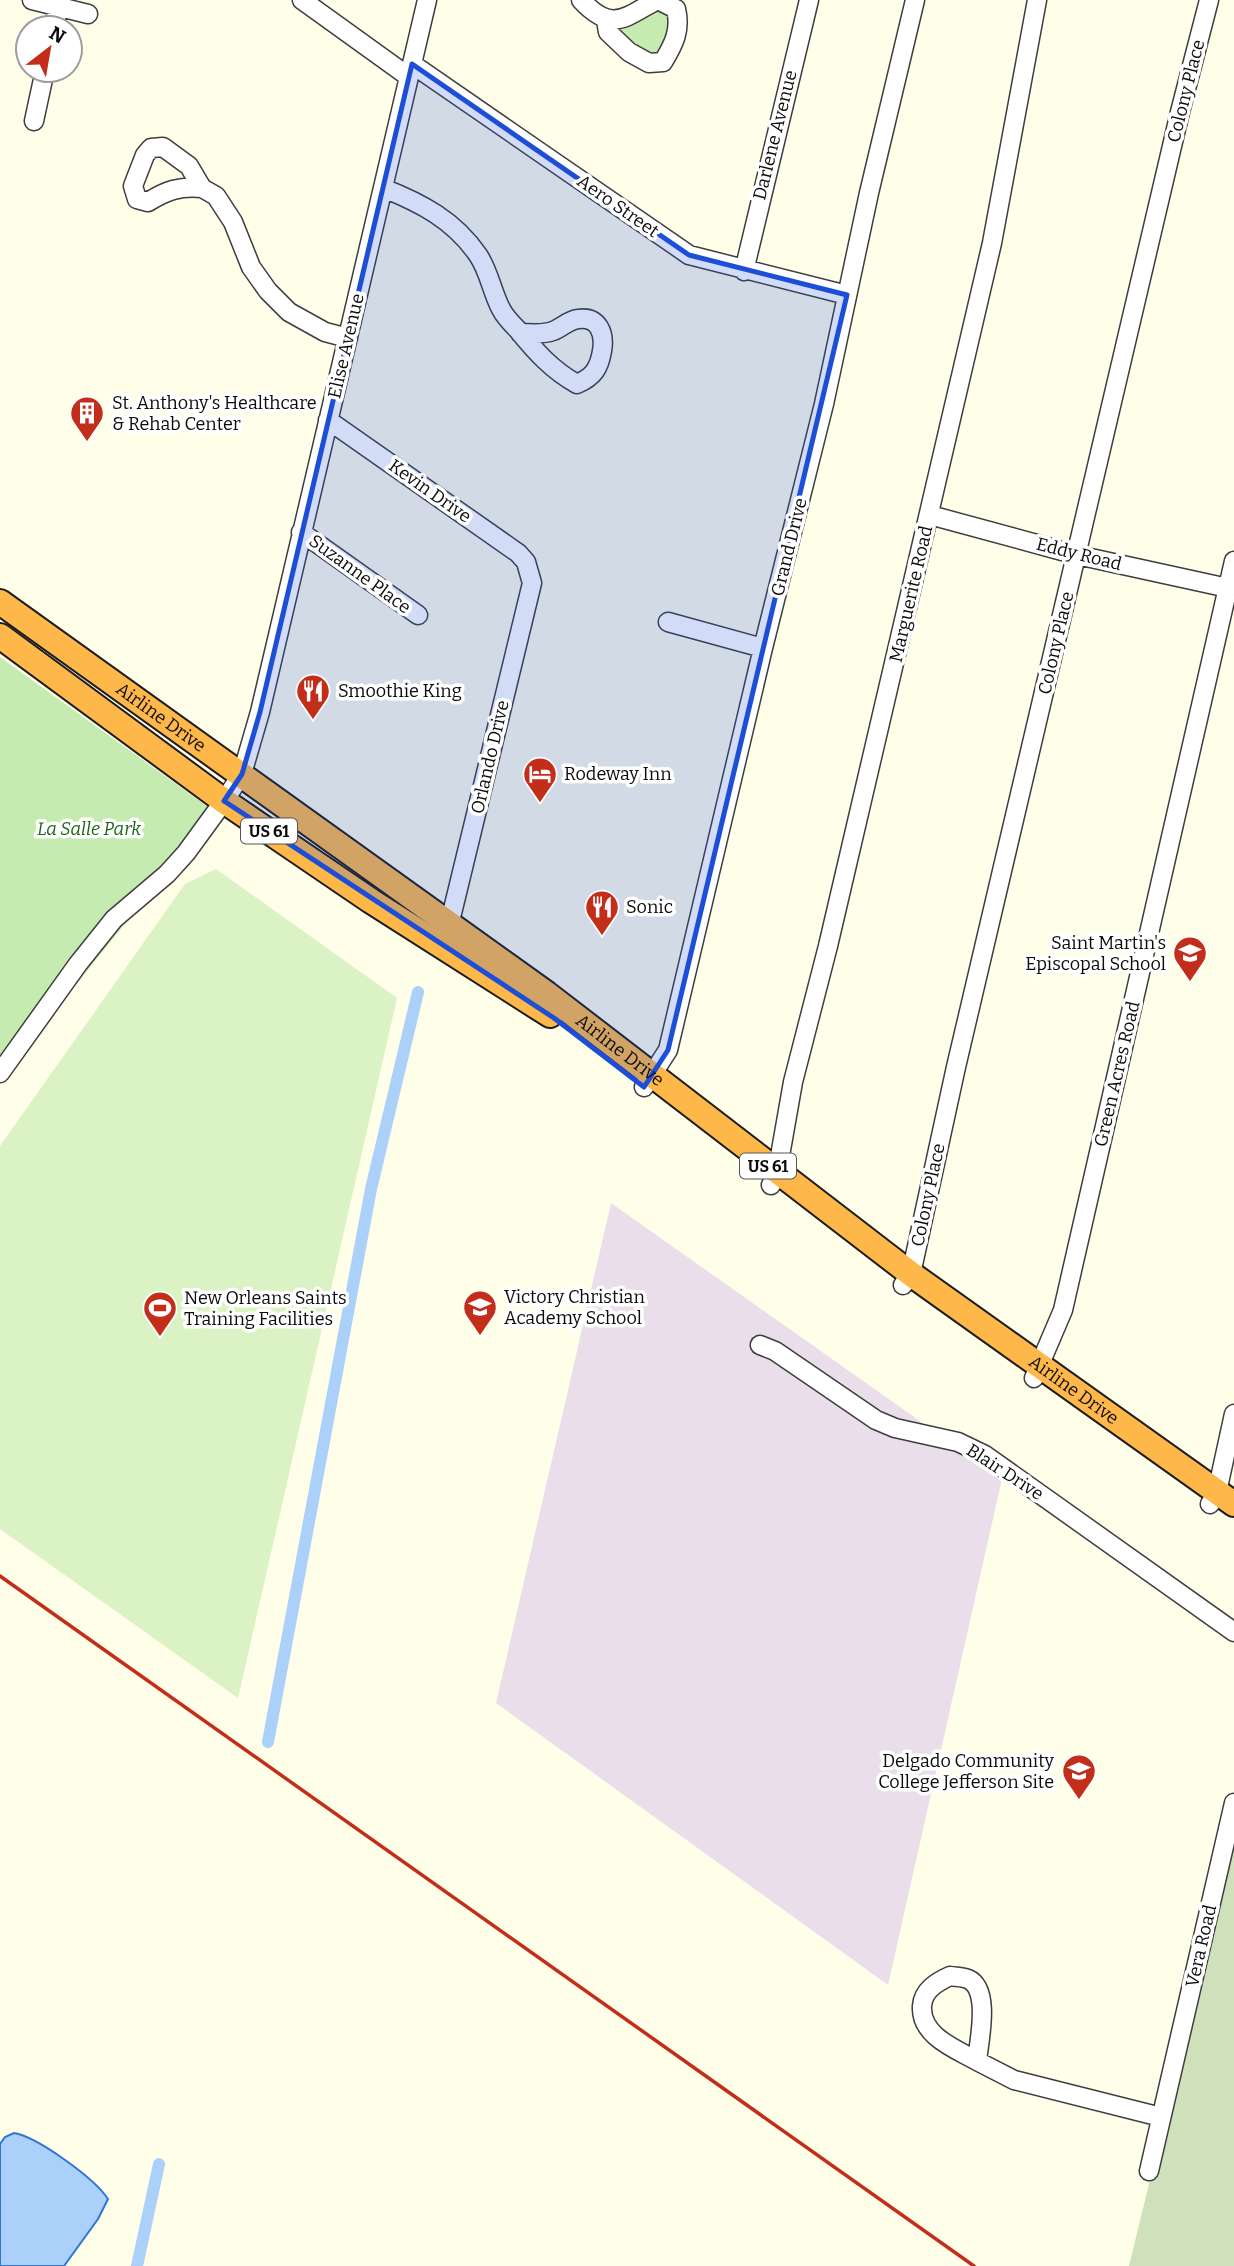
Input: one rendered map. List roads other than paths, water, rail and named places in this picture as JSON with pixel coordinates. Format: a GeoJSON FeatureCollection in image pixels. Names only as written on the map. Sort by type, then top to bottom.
{"type":"FeatureCollection","features":[{"type":"Feature","properties":{"kind":"highway","name":"Airline Drive"},"geometry":{"type":"LineString","coordinates":[[0,602],[547,994],[648,1081],[774,1179],[907,1280],[1220,1500],[1234,1521]]}},
{"type":"Feature","properties":{"kind":"highway","name":"Airline Drive"},"geometry":{"type":"LineString","coordinates":[[0,636],[224,801],[648,1081]]}},
{"type":"Feature","properties":{"kind":"street"},"geometry":{"type":"LineString","coordinates":[[32,0],[88,14]]}},
{"type":"Feature","properties":{"kind":"street","name":"Aero Street"},"geometry":{"type":"LineString","coordinates":[[302,0],[688,255],[848,295]]}},
{"type":"Feature","properties":{"kind":"street","name":"Elise Avenue"},"geometry":{"type":"LineString","coordinates":[[0,1073],[78,964],[114,919],[167,874],[187,853],[242,774],[260,712],[427,0]]}},
{"type":"Feature","properties":{"kind":"street"},"geometry":{"type":"LineString","coordinates":[[581,0],[597,16],[606,20],[622,19],[657,0],[676,9],[680,24],[673,46],[663,62],[649,62],[629,52],[608,32],[606,20]]}},
{"type":"Feature","properties":{"kind":"street","name":"Darlene Avenue"},"geometry":{"type":"LineString","coordinates":[[744,271],[809,0]]}},
{"type":"Feature","properties":{"kind":"street","name":"Grand Drive"},"geometry":{"type":"LineString","coordinates":[[648,1081],[668,1049],[824,404],[869,193],[915,0]]}},
{"type":"Feature","properties":{"kind":"street","name":"Marguerite Road"},"geometry":{"type":"LineString","coordinates":[[774,1179],[793,1082],[828,946],[992,243],[1037,0]]}},
{"type":"Feature","properties":{"kind":"street","name":"Colony Place"},"geometry":{"type":"LineString","coordinates":[[907,1280],[1180,112],[1209,0]]}},
{"type":"Feature","properties":{"kind":"street"},"geometry":{"type":"LineString","coordinates":[[57,14],[58,6]]}},
{"type":"Feature","properties":{"kind":"street"},"geometry":{"type":"LineString","coordinates":[[34,121],[42,84]]}},
{"type":"Feature","properties":{"kind":"street"},"geometry":{"type":"LineString","coordinates":[[202,188],[216,196],[233,222],[251,267],[268,291],[289,312],[325,332],[348,338]]}},
{"type":"Feature","properties":{"kind":"street"},"geometry":{"type":"LineString","coordinates":[[383,188],[433,210],[455,228],[479,257],[502,312],[520,334],[558,373],[577,384],[590,378],[597,369],[604,337],[598,325],[590,320],[578,319],[552,332],[520,334]]}},
{"type":"Feature","properties":{"kind":"street","name":"Kevin Drive"},"geometry":{"type":"LineString","coordinates":[[328,420],[518,552],[528,567]]}},
{"type":"Feature","properties":{"kind":"street","name":"Eddy Road"},"geometry":{"type":"LineString","coordinates":[[930,515],[1077,555],[1228,588]]}},
{"type":"Feature","properties":{"kind":"street","name":"Suzanne Place"},"geometry":{"type":"LineString","coordinates":[[302,532],[418,615]]}},
{"type":"Feature","properties":{"kind":"street","name":"Green Acres Road"},"geometry":{"type":"LineString","coordinates":[[1037,1372],[1063,1310],[1234,561]]}},
{"type":"Feature","properties":{"kind":"street","name":"Orlando Drive"},"geometry":{"type":"LineString","coordinates":[[442,947],[532,583],[528,567]]}},
{"type":"Feature","properties":{"kind":"street"},"geometry":{"type":"LineString","coordinates":[[668,622],[764,648]]}},
{"type":"Feature","properties":{"kind":"street","name":"Blair Drive"},"geometry":{"type":"LineString","coordinates":[[760,1345],[775,1351],[876,1420],[895,1428],[957,1442],[985,1455],[1232,1626]]}},
{"type":"Feature","properties":{"kind":"street"},"geometry":{"type":"LineString","coordinates":[[1220,1500],[1234,1414]]}},
{"type":"Feature","properties":{"kind":"street","name":"Vera Road"},"geometry":{"type":"LineString","coordinates":[[1149,2171],[1234,1803]]}},
{"type":"Feature","properties":{"kind":"street"},"geometry":{"type":"LineString","coordinates":[[977,2061],[982,2004],[980,1992],[970,1980],[950,1976],[939,1981],[927,1992],[922,2002],[922,2016],[927,2028],[938,2038],[977,2061],[1014,2080],[1161,2117]]}},
{"type":"Feature","properties":{"kind":"water"},"geometry":{"type":"Polygon","coordinates":[[[14,2133],[37,2142],[65,2160],[108,2199],[98,2219],[64,2266],[0,2266],[0,2144],[5,2137],[14,2133]]]}},
{"type":"Feature","properties":{"kind":"waterway"},"geometry":{"type":"LineString","coordinates":[[268,1742],[371,1189],[418,992]]}},
{"type":"Feature","properties":{"kind":"waterway"},"geometry":{"type":"LineString","coordinates":[[137,2266],[159,2164]]}},
{"type":"Feature","properties":{"kind":"railway"},"geometry":{"type":"LineString","coordinates":[[0,1576],[974,2266]]}},
{"type":"Feature","properties":{"kind":"place","name":"St. Anthony's Healthcare & Rehab Center"},"geometry":{"type":"Point","coordinates":[87,443]}},
{"type":"Feature","properties":{"kind":"place","name":"Smoothie King"},"geometry":{"type":"Point","coordinates":[313,721]}},
{"type":"Feature","properties":{"kind":"place","name":"Rodeway Inn"},"geometry":{"type":"Point","coordinates":[540,804]}},
{"type":"Feature","properties":{"kind":"place","name":"Sonic"},"geometry":{"type":"Point","coordinates":[602,937]}},
{"type":"Feature","properties":{"kind":"place","name":"Saint Martin's Episcopal School"},"geometry":{"type":"Point","coordinates":[1190,983]}},
{"type":"Feature","properties":{"kind":"place","name":"Victory Christian Academy School"},"geometry":{"type":"Point","coordinates":[480,1337]}},
{"type":"Feature","properties":{"kind":"place","name":"New Orleans Saints Training Facilities"},"geometry":{"type":"Point","coordinates":[160,1338]}},
{"type":"Feature","properties":{"kind":"place","name":"Delgado Community College Jefferson Site"},"geometry":{"type":"Point","coordinates":[1079,1801]}},
{"type":"Feature","properties":{"kind":"park label","name":"La Salle Park"},"geometry":{"type":"Point","coordinates":[89,829]}}]}
